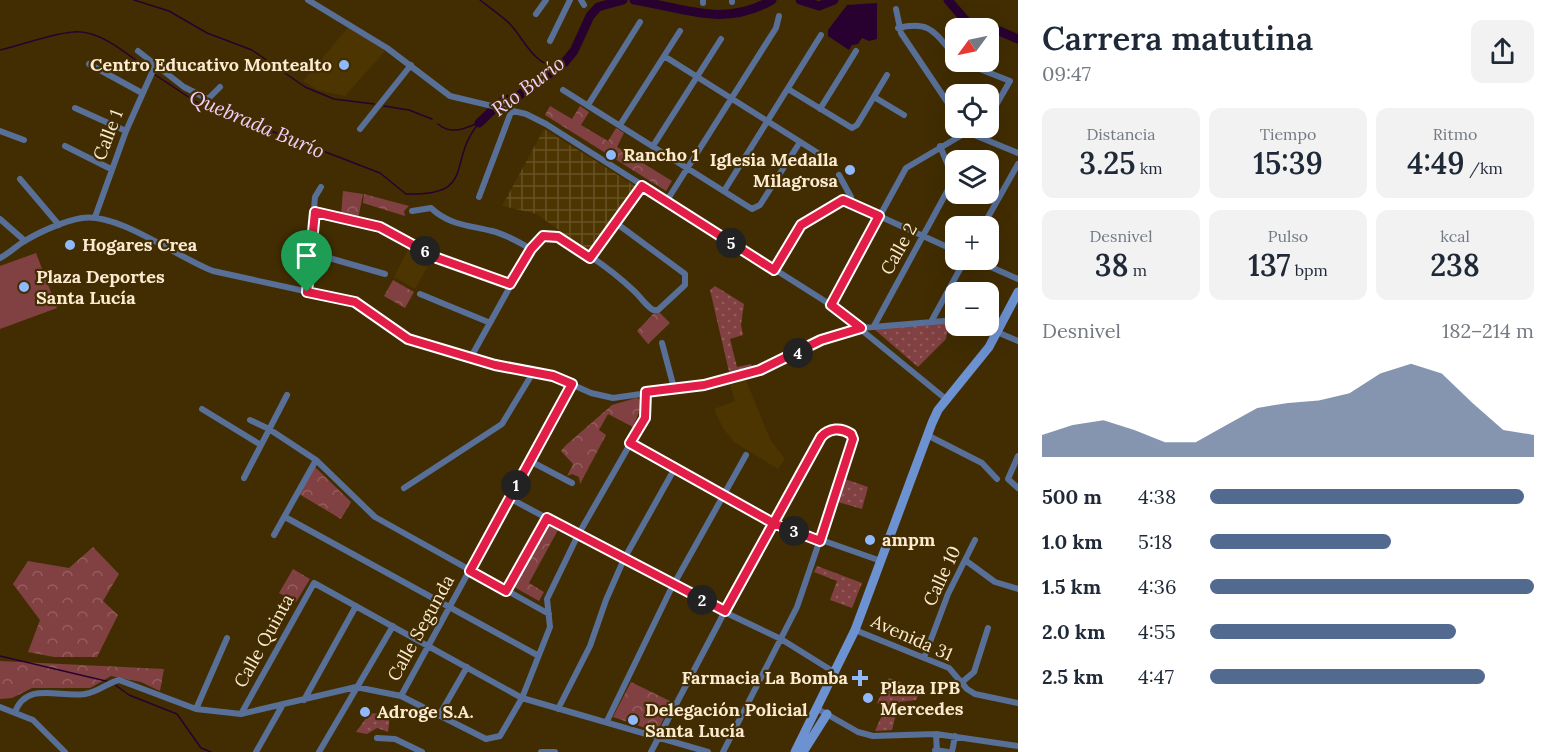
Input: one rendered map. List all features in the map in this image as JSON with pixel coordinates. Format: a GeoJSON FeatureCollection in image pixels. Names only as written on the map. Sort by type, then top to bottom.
{"type":"FeatureCollection","features":[{"type":"Feature","properties":{"kind":"main road"},"geometry":{"type":"LineString","coordinates":[[999,327],[1018,292]]}},
{"type":"Feature","properties":{"kind":"main road"},"geometry":{"type":"LineString","coordinates":[[795,752],[855,630],[927,435],[946,400],[994,336]]}},
{"type":"Feature","properties":{"kind":"main road"},"geometry":{"type":"LineString","coordinates":[[803,752],[827,714]]}},
{"type":"Feature","properties":{"kind":"street"},"geometry":{"type":"LineString","coordinates":[[308,0],[411,65],[450,96],[492,108],[526,114],[546,124],[831,305],[946,400]]}},
{"type":"Feature","properties":{"kind":"street"},"geometry":{"type":"LineString","coordinates":[[536,14],[546,0]]}},
{"type":"Feature","properties":{"kind":"street"},"geometry":{"type":"LineString","coordinates":[[550,41],[570,0]]}},
{"type":"Feature","properties":{"kind":"street"},"geometry":{"type":"LineString","coordinates":[[896,9],[898,28],[945,98]]}},
{"type":"Feature","properties":{"kind":"street"},"geometry":{"type":"LineString","coordinates":[[666,202],[776,28],[779,16]]}},
{"type":"Feature","properties":{"kind":"street"},"geometry":{"type":"LineString","coordinates":[[588,105],[640,22]]}},
{"type":"Feature","properties":{"kind":"street"},"geometry":{"type":"LineString","coordinates":[[898,28],[912,25],[928,28],[945,46]]}},
{"type":"Feature","properties":{"kind":"street"},"geometry":{"type":"LineString","coordinates":[[620,125],[680,31]]}},
{"type":"Feature","properties":{"kind":"street"},"geometry":{"type":"LineString","coordinates":[[724,191],[821,35]]}},
{"type":"Feature","properties":{"kind":"street"},"geometry":{"type":"LineString","coordinates":[[653,146],[720,39]]}},
{"type":"Feature","properties":{"kind":"street"},"geometry":{"type":"LineString","coordinates":[[138,51],[154,68],[208,99],[220,87]]}},
{"type":"Feature","properties":{"kind":"street"},"geometry":{"type":"LineString","coordinates":[[820,109],[856,51]]}},
{"type":"Feature","properties":{"kind":"street"},"geometry":{"type":"LineString","coordinates":[[664,56],[821,155]]}},
{"type":"Feature","properties":{"kind":"street"},"geometry":{"type":"LineString","coordinates":[[89,64],[142,93]]}},
{"type":"Feature","properties":{"kind":"street"},"geometry":{"type":"LineString","coordinates":[[360,129],[411,65]]}},
{"type":"Feature","properties":{"kind":"street","name":"Calle 1"},"geometry":{"type":"LineString","coordinates":[[95,217],[126,131],[154,68]]}},
{"type":"Feature","properties":{"kind":"street"},"geometry":{"type":"LineString","coordinates":[[987,72],[1010,81],[999,100]]}},
{"type":"Feature","properties":{"kind":"street"},"geometry":{"type":"LineString","coordinates":[[788,88],[852,128],[857,125],[887,75]]}},
{"type":"Feature","properties":{"kind":"street"},"geometry":{"type":"LineString","coordinates":[[563,90],[750,207],[757,208],[800,142]]}},
{"type":"Feature","properties":{"kind":"street"},"geometry":{"type":"LineString","coordinates":[[874,97],[904,115]]}},
{"type":"Feature","properties":{"kind":"street"},"geometry":{"type":"LineString","coordinates":[[75,108],[126,131]]}},
{"type":"Feature","properties":{"kind":"street"},"geometry":{"type":"LineString","coordinates":[[479,196],[511,112]]}},
{"type":"Feature","properties":{"kind":"street"},"geometry":{"type":"LineString","coordinates":[[0,131],[24,140]]}},
{"type":"Feature","properties":{"kind":"street"},"geometry":{"type":"LineString","coordinates":[[831,305],[909,165],[952,138]]}},
{"type":"Feature","properties":{"kind":"street"},"geometry":{"type":"LineString","coordinates":[[984,138],[1018,153]]}},
{"type":"Feature","properties":{"kind":"street"},"geometry":{"type":"LineString","coordinates":[[65,146],[111,169]]}},
{"type":"Feature","properties":{"kind":"street","name":"Calle 2"},"geometry":{"type":"LineString","coordinates":[[874,326],[950,186],[950,170],[940,146]]}},
{"type":"Feature","properties":{"kind":"street"},"geometry":{"type":"LineString","coordinates":[[989,216],[1018,164]]}},
{"type":"Feature","properties":{"kind":"street"},"geometry":{"type":"LineString","coordinates":[[774,270],[801,225],[851,197],[838,175]]}},
{"type":"Feature","properties":{"kind":"street"},"geometry":{"type":"LineString","coordinates":[[20,179],[59,225]]}},
{"type":"Feature","properties":{"kind":"street"},"geometry":{"type":"LineString","coordinates":[[590,258],[642,186]]}},
{"type":"Feature","properties":{"kind":"street"},"geometry":{"type":"LineString","coordinates":[[307,292],[315,197],[321,187]]}},
{"type":"Feature","properties":{"kind":"street"},"geometry":{"type":"LineString","coordinates":[[843,200],[945,246]]}},
{"type":"Feature","properties":{"kind":"street"},"geometry":{"type":"LineString","coordinates":[[412,211],[431,208],[439,215],[461,226],[492,231],[531,249]]}},
{"type":"Feature","properties":{"kind":"street"},"geometry":{"type":"LineString","coordinates":[[315,212],[380,227],[437,258],[510,284]]}},
{"type":"Feature","properties":{"kind":"street"},"geometry":{"type":"LineString","coordinates":[[0,258],[24,241],[59,225],[81,218],[95,217],[132,229],[194,264],[213,271],[355,302],[408,339],[495,365],[534,372],[613,398],[704,385],[760,370],[821,340],[861,328],[945,320]]}},
{"type":"Feature","properties":{"kind":"street"},"geometry":{"type":"LineString","coordinates":[[0,219],[24,241]]}},
{"type":"Feature","properties":{"kind":"street"},"geometry":{"type":"LineString","coordinates":[[471,357],[510,284],[531,249],[543,236],[558,237],[590,258],[634,291],[653,310],[658,309],[684,285],[685,274],[616,223]]}},
{"type":"Feature","properties":{"kind":"street"},"geometry":{"type":"LineString","coordinates":[[312,253],[385,274]]}},
{"type":"Feature","properties":{"kind":"street"},"geometry":{"type":"LineString","coordinates":[[932,320],[959,270]]}},
{"type":"Feature","properties":{"kind":"street"},"geometry":{"type":"LineString","coordinates":[[998,270],[1018,279]]}},
{"type":"Feature","properties":{"kind":"street"},"geometry":{"type":"LineString","coordinates":[[420,294],[488,322]]}},
{"type":"Feature","properties":{"kind":"street"},"geometry":{"type":"LineString","coordinates":[[999,334],[1018,341]]}},
{"type":"Feature","properties":{"kind":"street"},"geometry":{"type":"LineString","coordinates":[[662,343],[674,388]]}},
{"type":"Feature","properties":{"kind":"street"},"geometry":{"type":"LineString","coordinates":[[404,488],[502,424],[534,372]]}},
{"type":"Feature","properties":{"kind":"street","name":"Calle Segunda"},"geometry":{"type":"LineString","coordinates":[[401,696],[572,384]]}},
{"type":"Feature","properties":{"kind":"street"},"geometry":{"type":"LineString","coordinates":[[15,712],[20,701],[36,692],[86,694],[119,680],[196,709],[241,714],[356,687],[401,696],[486,739],[500,736],[522,698],[537,655],[550,627],[551,615],[546,605],[547,599],[578,535],[645,418],[646,392]]}},
{"type":"Feature","properties":{"kind":"street"},"geometry":{"type":"LineString","coordinates":[[244,478],[287,395]]}},
{"type":"Feature","properties":{"kind":"street"},"geometry":{"type":"LineString","coordinates":[[202,409],[261,445]]}},
{"type":"Feature","properties":{"kind":"street"},"geometry":{"type":"LineString","coordinates":[[250,420],[269,429],[316,460],[375,517],[551,615]]}},
{"type":"Feature","properties":{"kind":"street"},"geometry":{"type":"LineString","coordinates":[[651,752],[725,611],[821,437],[829,430],[846,431],[853,439],[797,607],[723,752]]}},
{"type":"Feature","properties":{"kind":"street"},"geometry":{"type":"LineString","coordinates":[[927,435],[982,463],[997,479]]}},
{"type":"Feature","properties":{"kind":"street"},"geometry":{"type":"LineString","coordinates":[[630,443],[773,523],[881,561]]}},
{"type":"Feature","properties":{"kind":"street"},"geometry":{"type":"LineString","coordinates":[[607,721],[674,586],[745,457],[737,454]]}},
{"type":"Feature","properties":{"kind":"street"},"geometry":{"type":"LineString","coordinates":[[1018,456],[1008,477],[1018,488]]}},
{"type":"Feature","properties":{"kind":"street"},"geometry":{"type":"LineString","coordinates":[[274,535],[316,460]]}},
{"type":"Feature","properties":{"kind":"street"},"geometry":{"type":"LineString","coordinates":[[530,461],[572,483]]}},
{"type":"Feature","properties":{"kind":"street"},"geometry":{"type":"LineString","coordinates":[[558,709],[590,646],[606,600],[624,559],[675,468]]}},
{"type":"Feature","properties":{"kind":"street"},"geometry":{"type":"LineString","coordinates":[[509,498],[674,586],[781,639],[834,672]]}},
{"type":"Feature","properties":{"kind":"street"},"geometry":{"type":"LineString","coordinates":[[285,517],[537,655]]}},
{"type":"Feature","properties":{"kind":"street"},"geometry":{"type":"LineString","coordinates":[[506,591],[547,518]]}},
{"type":"Feature","properties":{"kind":"street","name":"Calle 10"},"geometry":{"type":"LineString","coordinates":[[924,658],[948,594],[975,540]]}},
{"type":"Feature","properties":{"kind":"street"},"geometry":{"type":"LineString","coordinates":[[965,560],[995,582],[1018,590]]}},
{"type":"Feature","properties":{"kind":"street","name":"Calle Quinta"},"geometry":{"type":"LineString","coordinates":[[241,714],[314,583],[356,606]]}},
{"type":"Feature","properties":{"kind":"street"},"geometry":{"type":"LineString","coordinates":[[304,700],[356,606],[522,698],[708,752]]}},
{"type":"Feature","properties":{"kind":"street"},"geometry":{"type":"LineString","coordinates":[[319,752],[393,626]]}},
{"type":"Feature","properties":{"kind":"street"},"geometry":{"type":"LineString","coordinates":[[962,683],[974,672],[988,628]]}},
{"type":"Feature","properties":{"kind":"street","name":"Avenida 31"},"geometry":{"type":"LineString","coordinates":[[855,630],[949,668],[975,694],[1018,703]]}},
{"type":"Feature","properties":{"kind":"street"},"geometry":{"type":"LineString","coordinates":[[196,709],[227,638]]}},
{"type":"Feature","properties":{"kind":"street"},"geometry":{"type":"LineString","coordinates":[[440,714],[466,667]]}},
{"type":"Feature","properties":{"kind":"street"},"geometry":{"type":"LineString","coordinates":[[256,752],[282,706]]}},
{"type":"Feature","properties":{"kind":"street"},"geometry":{"type":"LineString","coordinates":[[0,707],[15,712],[43,728],[65,752]]}},
{"type":"Feature","properties":{"kind":"street"},"geometry":{"type":"LineString","coordinates":[[816,708],[858,732],[873,736],[936,734],[1018,746]]}},
{"type":"Feature","properties":{"kind":"street"},"geometry":{"type":"LineString","coordinates":[[936,734],[936,751],[950,752],[955,736]]}},
{"type":"Feature","properties":{"kind":"street"},"geometry":{"type":"LineString","coordinates":[[377,738],[395,739],[422,752]]}},
{"type":"Feature","properties":{"kind":"street"},"geometry":{"type":"LineString","coordinates":[[541,752],[555,752]]}},
{"type":"Feature","properties":{"kind":"shaded area"},"geometry":{"type":"Polygon","coordinates":[[[877,3],[877,39],[869,41],[862,38],[849,50],[828,36],[828,30],[847,5],[877,3]]]}},
{"type":"Feature","properties":{"kind":"shaded area","name":"Centro Educativo Montealto"},"geometry":{"type":"Polygon","coordinates":[[[350,25],[386,50],[345,96],[318,90],[303,81],[350,25]]]}},
{"type":"Feature","properties":{"kind":"shaded area"},"geometry":{"type":"Polygon","coordinates":[[[544,129],[637,187],[589,252],[537,214],[502,206],[544,129]]]}},
{"type":"Feature","properties":{"kind":"shaded area"},"geometry":{"type":"Polygon","coordinates":[[[410,245],[432,258],[415,289],[394,277],[410,245]]]}},
{"type":"Feature","properties":{"kind":"shaded area"},"geometry":{"type":"Polygon","coordinates":[[[746,380],[770,439],[785,459],[778,469],[734,442],[723,428],[714,409],[735,401],[730,385],[746,380]]]}},
{"type":"Feature","properties":{"kind":"green space"},"geometry":{"type":"Polygon","coordinates":[[[550,106],[572,119],[580,106],[589,112],[581,125],[608,141],[616,128],[624,133],[617,147],[672,181],[666,191],[545,115],[550,106]]]}},
{"type":"Feature","properties":{"kind":"green space"},"geometry":{"type":"Polygon","coordinates":[[[343,191],[363,194],[358,219],[341,216],[343,191]]]}},
{"type":"Feature","properties":{"kind":"green space"},"geometry":{"type":"Polygon","coordinates":[[[364,194],[409,206],[404,211],[405,216],[363,203],[364,194]]]}},
{"type":"Feature","properties":{"kind":"green space","name":"Plaza Deportes Santa Lucía"},"geometry":{"type":"Polygon","coordinates":[[[36,253],[57,308],[0,329],[0,266],[36,253]]]}},
{"type":"Feature","properties":{"kind":"green space"},"geometry":{"type":"Polygon","coordinates":[[[393,280],[414,292],[405,308],[384,296],[393,280]]]}},
{"type":"Feature","properties":{"kind":"green space"},"geometry":{"type":"Polygon","coordinates":[[[715,286],[744,304],[741,325],[743,335],[730,339],[737,367],[751,364],[753,370],[730,376],[710,290],[715,286]]]}},
{"type":"Feature","properties":{"kind":"green space"},"geometry":{"type":"Polygon","coordinates":[[[659,312],[670,323],[648,344],[637,331],[654,313],[659,312]]]}},
{"type":"Feature","properties":{"kind":"green space"},"geometry":{"type":"Polygon","coordinates":[[[945,322],[947,336],[918,367],[874,329],[945,322]]]}},
{"type":"Feature","properties":{"kind":"green space"},"geometry":{"type":"Polygon","coordinates":[[[636,398],[640,399],[641,407],[633,427],[608,414],[599,430],[606,435],[580,484],[579,477],[572,474],[567,476],[573,464],[561,451],[565,446],[612,405],[636,398]]]}},
{"type":"Feature","properties":{"kind":"green space"},"geometry":{"type":"Polygon","coordinates":[[[315,467],[351,502],[341,519],[299,494],[315,467]]]}},
{"type":"Feature","properties":{"kind":"green space"},"geometry":{"type":"Polygon","coordinates":[[[845,479],[868,487],[862,509],[838,502],[845,479]]]}},
{"type":"Feature","properties":{"kind":"green space"},"geometry":{"type":"Polygon","coordinates":[[[548,525],[558,530],[529,583],[544,592],[539,601],[514,587],[548,525]]]}},
{"type":"Feature","properties":{"kind":"green space"},"geometry":{"type":"Polygon","coordinates":[[[93,547],[119,574],[103,601],[118,615],[97,657],[54,657],[28,652],[40,620],[13,584],[28,561],[69,568],[93,547]]]}},
{"type":"Feature","properties":{"kind":"green space"},"geometry":{"type":"Polygon","coordinates":[[[817,566],[862,583],[852,608],[830,600],[837,581],[814,572],[817,566]]]}},
{"type":"Feature","properties":{"kind":"green space"},"geometry":{"type":"Polygon","coordinates":[[[293,569],[310,579],[296,602],[279,593],[293,569]]]}},
{"type":"Feature","properties":{"kind":"green space"},"geometry":{"type":"Polygon","coordinates":[[[0,661],[164,669],[160,691],[141,682],[111,676],[90,688],[32,688],[12,698],[0,699],[0,661]]]}},
{"type":"Feature","properties":{"kind":"green space"},"geometry":{"type":"Polygon","coordinates":[[[889,678],[920,690],[916,700],[899,702],[892,730],[875,731],[886,706],[877,703],[889,678]]]}},
{"type":"Feature","properties":{"kind":"green space"},"geometry":{"type":"Polygon","coordinates":[[[631,682],[672,702],[657,732],[613,717],[631,682]]]}},
{"type":"Feature","properties":{"kind":"green space"},"geometry":{"type":"Polygon","coordinates":[[[370,713],[390,715],[388,732],[377,728],[367,734],[356,732],[370,713]]]}},
{"type":"Feature","properties":{"kind":"waterway"},"geometry":{"type":"LineString","coordinates":[[134,0],[169,11],[207,33],[252,50],[305,87],[334,99],[374,104]]}},
{"type":"Feature","properties":{"kind":"waterway"},"geometry":{"type":"LineString","coordinates":[[480,0],[510,24],[536,57],[542,62],[558,67]]}},
{"type":"Feature","properties":{"kind":"waterway","name":"Río Burío"},"geometry":{"type":"LineString","coordinates":[[479,123],[501,102],[518,96],[564,63],[574,51],[590,16],[598,7],[623,0]]}},
{"type":"Feature","properties":{"kind":"waterway","name":"Río Burío"},"geometry":{"type":"LineString","coordinates":[[634,0],[704,14],[737,13],[772,0]]}},
{"type":"Feature","properties":{"kind":"waterway","name":"Río Burío"},"geometry":{"type":"LineString","coordinates":[[800,0],[819,6],[834,0]]}},
{"type":"Feature","properties":{"kind":"waterway","name":"Río Burío"},"geometry":{"type":"LineString","coordinates":[[948,0],[967,22],[990,27],[1018,39]]}},
{"type":"Feature","properties":{"kind":"waterway","name":"Quebrada Burío"},"geometry":{"type":"LineString","coordinates":[[0,50],[55,35],[83,32],[104,39],[151,72]]}},
{"type":"Feature","properties":{"kind":"waterway","name":"Quebrada Burío"},"geometry":{"type":"LineString","coordinates":[[154,74],[196,102],[380,173],[406,194],[428,193],[443,189],[452,183],[469,137],[479,123]]}},
{"type":"Feature","properties":{"kind":"waterway"},"geometry":{"type":"LineString","coordinates":[[384,106],[409,110],[432,119]]}},
{"type":"Feature","properties":{"kind":"waterway"},"geometry":{"type":"LineString","coordinates":[[438,124],[453,130],[478,123]]}},
{"type":"Feature","properties":{"kind":"waterway"},"geometry":{"type":"LineString","coordinates":[[0,656],[110,682]]}},
{"type":"Feature","properties":{"kind":"waterway"},"geometry":{"type":"LineString","coordinates":[[114,684],[129,695],[177,714],[201,748],[211,752]]}},
{"type":"Feature","properties":{"kind":"place","name":"Centro Educativo Montealto"},"geometry":{"type":"Point","coordinates":[344,65]}},
{"type":"Feature","properties":{"kind":"place","name":"Rancho 1"},"geometry":{"type":"Point","coordinates":[611,155]}},
{"type":"Feature","properties":{"kind":"place","name":"Iglesia Medalla Milagrosa"},"geometry":{"type":"Point","coordinates":[850,170]}},
{"type":"Feature","properties":{"kind":"place","name":"Hogares Crea"},"geometry":{"type":"Point","coordinates":[70,245]}},
{"type":"Feature","properties":{"kind":"place","name":"Plaza Deportes Santa Lucía"},"geometry":{"type":"Point","coordinates":[24,287]}},
{"type":"Feature","properties":{"kind":"place","name":"ampm"},"geometry":{"type":"Point","coordinates":[870,540]}},
{"type":"Feature","properties":{"kind":"place","name":"Farmacia La Bomba"},"geometry":{"type":"Point","coordinates":[860,678]}},
{"type":"Feature","properties":{"kind":"place","name":"Plaza IPB Mercedes"},"geometry":{"type":"Point","coordinates":[868,698]}},
{"type":"Feature","properties":{"kind":"place","name":"Adroge S.A."},"geometry":{"type":"Point","coordinates":[365,712]}},
{"type":"Feature","properties":{"kind":"place","name":"Delegación Policial Santa Lucía"},"geometry":{"type":"Point","coordinates":[633,720]}},
{"type":"Feature","properties":{"kind":"route"},"geometry":{"type":"LineString","coordinates":[[307,292],[315,212],[380,227],[437,258],[488,274],[510,284],[531,249],[543,236],[558,237],[590,258],[642,186],[774,270],[797,229],[815,215],[843,200],[879,216],[831,305],[861,328],[821,340],[760,370],[704,385],[646,392],[645,418],[630,443],[773,523],[820,541],[853,439],[851,434],[840,429],[829,430],[821,437],[773,523],[725,611],[547,518],[506,591],[470,571],[572,384],[553,376],[495,365],[408,339],[355,302],[307,292]]}}]}
